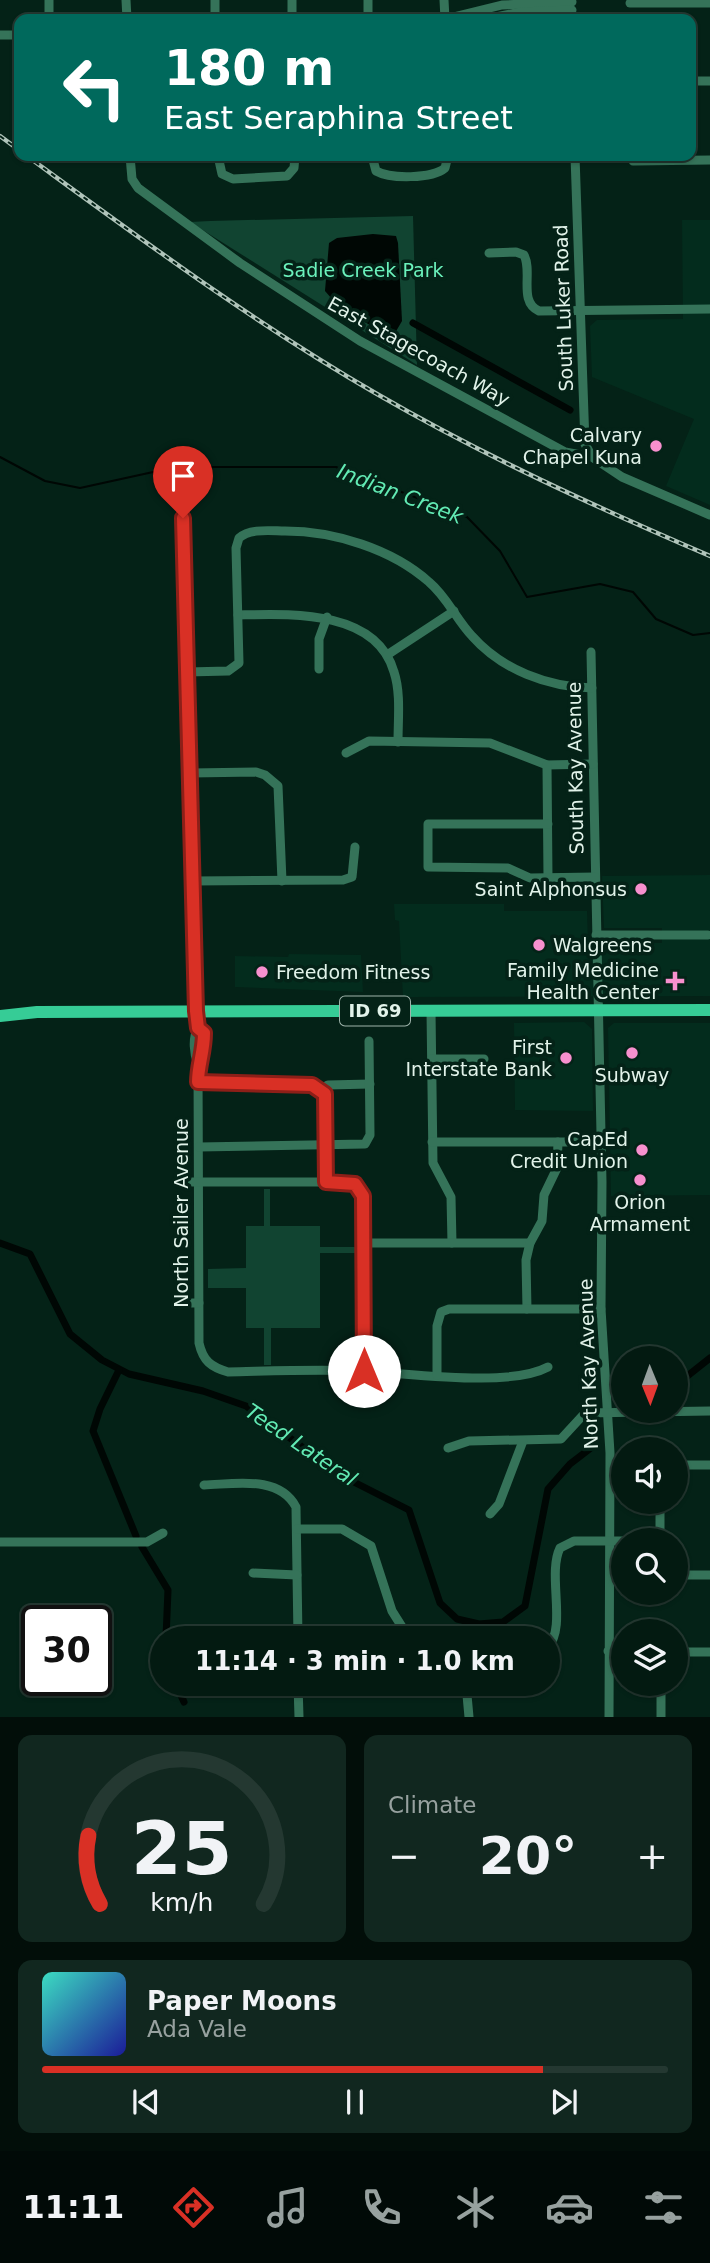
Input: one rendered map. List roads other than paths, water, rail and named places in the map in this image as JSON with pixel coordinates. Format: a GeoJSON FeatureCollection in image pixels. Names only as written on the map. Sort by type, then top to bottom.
{"type":"FeatureCollection","features":[{"type":"Feature","properties":{"kind":"main road","name":"ID 69"},"geometry":{"type":"LineString","coordinates":[[0,1016],[37,1012],[710,1010]]}},
{"type":"Feature","properties":{"kind":"street"},"geometry":{"type":"LineString","coordinates":[[630,3],[710,3]]}},
{"type":"Feature","properties":{"kind":"street"},"geometry":{"type":"LineString","coordinates":[[502,14],[521,8]]}},
{"type":"Feature","properties":{"kind":"street"},"geometry":{"type":"LineString","coordinates":[[480,14],[521,8],[572,8]]}},
{"type":"Feature","properties":{"kind":"street","name":"East Stagecoach Way"},"geometry":{"type":"LineString","coordinates":[[130,161],[132,179],[138,188],[170,215],[360,341],[565,452],[592,457],[622,477],[710,515]]}},
{"type":"Feature","properties":{"kind":"street"},"geometry":{"type":"LineString","coordinates":[[219,161],[222,174],[233,179],[281,178],[292,172],[294,161]]}},
{"type":"Feature","properties":{"kind":"street"},"geometry":{"type":"LineString","coordinates":[[373,161],[376,171],[386,175],[435,174],[445,168],[447,161]]}},
{"type":"Feature","properties":{"kind":"street","name":"South Luker Road"},"geometry":{"type":"LineString","coordinates":[[575,161],[585,444],[592,457]]}},
{"type":"Feature","properties":{"kind":"street"},"geometry":{"type":"LineString","coordinates":[[489,253],[516,252],[524,255],[531,307],[539,311],[710,309]]}},
{"type":"Feature","properties":{"kind":"street","name":"North Sailer Avenue"},"geometry":{"type":"LineString","coordinates":[[183,518],[198,1028],[195,1033],[195,1056],[198,1065],[199,1343],[205,1361],[228,1372],[364,1371]]}},
{"type":"Feature","properties":{"kind":"street"},"geometry":{"type":"LineString","coordinates":[[187,672],[228,671],[236,668],[239,657],[236,548],[239,538],[250,532],[310,531],[349,539],[427,579],[472,637],[515,668],[565,687],[592,688]]}},
{"type":"Feature","properties":{"kind":"street"},"geometry":{"type":"LineString","coordinates":[[387,655],[454,611]]}},
{"type":"Feature","properties":{"kind":"street"},"geometry":{"type":"LineString","coordinates":[[239,615],[308,614],[327,617],[373,641],[387,655],[397,683],[398,742]]}},
{"type":"Feature","properties":{"kind":"street"},"geometry":{"type":"LineString","coordinates":[[319,669],[318,639],[327,617]]}},
{"type":"Feature","properties":{"kind":"street","name":"South Kay Avenue"},"geometry":{"type":"LineString","coordinates":[[591,652],[597,1010]]}},
{"type":"Feature","properties":{"kind":"street"},"geometry":{"type":"LineString","coordinates":[[346,753],[369,741],[490,743],[547,765],[593,764]]}},
{"type":"Feature","properties":{"kind":"street"},"geometry":{"type":"LineString","coordinates":[[547,765],[548,878]]}},
{"type":"Feature","properties":{"kind":"street"},"geometry":{"type":"LineString","coordinates":[[191,773],[256,772],[273,780],[280,793],[282,881]]}},
{"type":"Feature","properties":{"kind":"street"},"geometry":{"type":"LineString","coordinates":[[548,824],[428,824],[428,867],[508,868],[530,878],[595,877]]}},
{"type":"Feature","properties":{"kind":"street"},"geometry":{"type":"LineString","coordinates":[[192,881],[343,880],[352,877],[355,846]]}},
{"type":"Feature","properties":{"kind":"street"},"geometry":{"type":"LineString","coordinates":[[596,935],[708,935]]}},
{"type":"Feature","properties":{"kind":"street","name":"North Kay Avenue"},"geometry":{"type":"LineString","coordinates":[[597,1010],[601,1142],[601,1309],[610,1453],[609,1717]]}},
{"type":"Feature","properties":{"kind":"street"},"geometry":{"type":"LineString","coordinates":[[431,1011],[432,1142],[435,1170],[451,1197],[452,1243]]}},
{"type":"Feature","properties":{"kind":"street"},"geometry":{"type":"LineString","coordinates":[[199,1147],[358,1147],[366,1143],[370,1135],[369,1041]]}},
{"type":"Feature","properties":{"kind":"street"},"geometry":{"type":"LineString","coordinates":[[432,1059],[484,1059]]}},
{"type":"Feature","properties":{"kind":"street"},"geometry":{"type":"LineString","coordinates":[[198,1082],[312,1085],[321,1089],[326,1097],[326,1182]]}},
{"type":"Feature","properties":{"kind":"street"},"geometry":{"type":"LineString","coordinates":[[321,1089],[328,1085],[370,1084]]}},
{"type":"Feature","properties":{"kind":"street"},"geometry":{"type":"LineString","coordinates":[[432,1142],[601,1142]]}},
{"type":"Feature","properties":{"kind":"street"},"geometry":{"type":"LineString","coordinates":[[527,1309],[526,1260],[530,1243],[542,1221],[544,1195],[557,1168],[558,1142]]}},
{"type":"Feature","properties":{"kind":"street"},"geometry":{"type":"LineString","coordinates":[[186,1182],[349,1182],[359,1186],[363,1196],[364,1371],[527,1376],[548,1367]]}},
{"type":"Feature","properties":{"kind":"street"},"geometry":{"type":"LineString","coordinates":[[364,1243],[530,1243]]}},
{"type":"Feature","properties":{"kind":"street"},"geometry":{"type":"LineString","coordinates":[[180,1303],[199,1303]]}},
{"type":"Feature","properties":{"kind":"street"},"geometry":{"type":"LineString","coordinates":[[437,1375],[437,1317],[442,1312],[601,1309]]}},
{"type":"Feature","properties":{"kind":"street"},"geometry":{"type":"LineString","coordinates":[[448,1448],[469,1441],[561,1439],[585,1413],[710,1411]]}},
{"type":"Feature","properties":{"kind":"street"},"geometry":{"type":"LineString","coordinates":[[490,1514],[499,1504],[523,1441]]}},
{"type":"Feature","properties":{"kind":"street"},"geometry":{"type":"LineString","coordinates":[[688,1465],[710,1465]]}},
{"type":"Feature","properties":{"kind":"street"},"geometry":{"type":"LineString","coordinates":[[204,1485],[273,1485],[291,1497],[296,1507],[298,1626]]}},
{"type":"Feature","properties":{"kind":"street"},"geometry":{"type":"LineString","coordinates":[[297,1529],[342,1529],[371,1546],[392,1611],[401,1626]]}},
{"type":"Feature","properties":{"kind":"street"},"geometry":{"type":"LineString","coordinates":[[0,1542],[147,1542],[163,1533]]}},
{"type":"Feature","properties":{"kind":"street"},"geometry":{"type":"LineString","coordinates":[[555,1626],[556,1560],[560,1548],[573,1541],[609,1541]]}},
{"type":"Feature","properties":{"kind":"street"},"geometry":{"type":"LineString","coordinates":[[253,1573],[297,1574]]}},
{"type":"Feature","properties":{"kind":"street"},"geometry":{"type":"LineString","coordinates":[[688,1575],[710,1575]]}},
{"type":"Feature","properties":{"kind":"street"},"geometry":{"type":"LineString","coordinates":[[688,1652],[710,1652]]}},
{"type":"Feature","properties":{"kind":"street"},"geometry":{"type":"LineString","coordinates":[[298,1696],[299,1717]]}},
{"type":"Feature","properties":{"kind":"street"},"geometry":{"type":"LineString","coordinates":[[467,1696],[469,1717]]}},
{"type":"Feature","properties":{"kind":"street"},"geometry":{"type":"LineString","coordinates":[[661,1696],[661,1717]]}},
{"type":"Feature","properties":{"kind":"waterway"},"geometry":{"type":"LineString","coordinates":[[413,323],[570,410]]}},
{"type":"Feature","properties":{"kind":"waterway","name":"Indian Creek"},"geometry":{"type":"LineString","coordinates":[[0,457],[45,481],[80,488],[176,467],[336,467],[467,517],[500,551],[527,597],[600,584],[633,592],[656,619],[693,635],[710,633]]}},
{"type":"Feature","properties":{"kind":"waterway","name":"Teed Lateral"},"geometry":{"type":"LineString","coordinates":[[0,1243],[30,1254],[70,1334],[102,1360],[129,1374],[203,1391],[246,1406],[342,1476],[409,1510],[440,1603],[457,1619],[479,1624],[503,1622],[525,1606],[548,1489],[570,1464],[596,1444]]}},
{"type":"Feature","properties":{"kind":"waterway","name":"Teed Lateral"},"geometry":{"type":"LineString","coordinates":[[688,1375],[710,1358]]}},
{"type":"Feature","properties":{"kind":"waterway"},"geometry":{"type":"LineString","coordinates":[[119,1370],[100,1409],[93,1431],[136,1536]]}},
{"type":"Feature","properties":{"kind":"waterway"},"geometry":{"type":"LineString","coordinates":[[142,1547],[168,1590],[166,1626]]}},
{"type":"Feature","properties":{"kind":"waterway"},"geometry":{"type":"LineString","coordinates":[[181,1696],[184,1702]]}},
{"type":"Feature","properties":{"kind":"railway"},"geometry":{"type":"LineString","coordinates":[[0,136],[14,146]]}},
{"type":"Feature","properties":{"kind":"railway"},"geometry":{"type":"LineString","coordinates":[[34,161],[286,339],[377,394],[458,439],[541,480],[710,556]]}},
{"type":"Feature","properties":{"kind":"place","name":"Calvary Chapel Kuna"},"geometry":{"type":"Point","coordinates":[656,446]}},
{"type":"Feature","properties":{"kind":"place","name":"Saint Alphonsus"},"geometry":{"type":"Point","coordinates":[641,889]}},
{"type":"Feature","properties":{"kind":"place","name":"Walgreens"},"geometry":{"type":"Point","coordinates":[539,945]}},
{"type":"Feature","properties":{"kind":"place","name":"Freedom Fitness"},"geometry":{"type":"Point","coordinates":[262,972]}},
{"type":"Feature","properties":{"kind":"place","name":"Family Medicine Health Center"},"geometry":{"type":"Point","coordinates":[675,981]}},
{"type":"Feature","properties":{"kind":"place","name":"Subway"},"geometry":{"type":"Point","coordinates":[632,1053]}},
{"type":"Feature","properties":{"kind":"place","name":"First Interstate Bank"},"geometry":{"type":"Point","coordinates":[566,1058]}},
{"type":"Feature","properties":{"kind":"place","name":"CapEd Credit Union"},"geometry":{"type":"Point","coordinates":[642,1150]}},
{"type":"Feature","properties":{"kind":"place","name":"Orion Armament"},"geometry":{"type":"Point","coordinates":[640,1180]}},
{"type":"Feature","properties":{"kind":"park label","name":"Sadie Creek Park"},"geometry":{"type":"Point","coordinates":[363,270]}}]}
